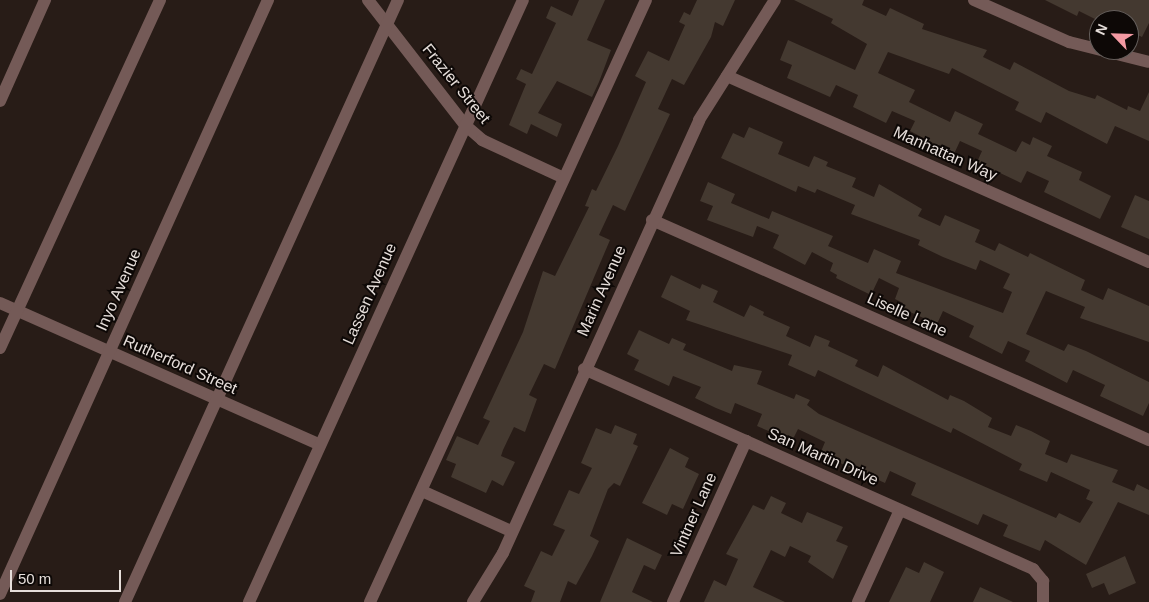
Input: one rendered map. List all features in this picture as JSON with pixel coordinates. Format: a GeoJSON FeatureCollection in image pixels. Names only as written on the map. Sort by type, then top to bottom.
{"type":"FeatureCollection","features":[{"type":"Feature","properties":{"kind":"street"},"geometry":{"type":"LineString","coordinates":[[0,100],[45,0]]}},
{"type":"Feature","properties":{"kind":"street"},"geometry":{"type":"LineString","coordinates":[[0,348],[160,0]]}},
{"type":"Feature","properties":{"kind":"street","name":"Inyo Avenue"},"geometry":{"type":"LineString","coordinates":[[0,594],[268,0]]}},
{"type":"Feature","properties":{"kind":"street","name":"Frazier Street"},"geometry":{"type":"LineString","coordinates":[[368,0],[465,125],[482,140],[564,178]]}},
{"type":"Feature","properties":{"kind":"street"},"geometry":{"type":"LineString","coordinates":[[125,602],[215,398],[398,0]]}},
{"type":"Feature","properties":{"kind":"street","name":"Lassen Avenue"},"geometry":{"type":"LineString","coordinates":[[249,602],[523,0]]}},
{"type":"Feature","properties":{"kind":"street"},"geometry":{"type":"LineString","coordinates":[[370,602],[646,0]]}},
{"type":"Feature","properties":{"kind":"street","name":"Marin Avenue"},"geometry":{"type":"LineString","coordinates":[[473,602],[511,531],[699,120],[775,0]]}},
{"type":"Feature","properties":{"kind":"street"},"geometry":{"type":"LineString","coordinates":[[974,0],[1070,42],[1149,62]]}},
{"type":"Feature","properties":{"kind":"street","name":"Manhattan Way"},"geometry":{"type":"LineString","coordinates":[[727,76],[1149,262]]}},
{"type":"Feature","properties":{"kind":"street","name":"Liselle Lane"},"geometry":{"type":"LineString","coordinates":[[652,220],[1149,440]]}},
{"type":"Feature","properties":{"kind":"street","name":"Rutherford Street"},"geometry":{"type":"LineString","coordinates":[[0,303],[320,445]]}},
{"type":"Feature","properties":{"kind":"street","name":"San Martin Drive"},"geometry":{"type":"LineString","coordinates":[[584,369],[1033,569],[1043,581],[1043,602]]}},
{"type":"Feature","properties":{"kind":"street","name":"Vintner Lane"},"geometry":{"type":"LineString","coordinates":[[673,602],[746,441]]}},
{"type":"Feature","properties":{"kind":"street"},"geometry":{"type":"LineString","coordinates":[[422,491],[511,531]]}},
{"type":"Feature","properties":{"kind":"street"},"geometry":{"type":"LineString","coordinates":[[858,602],[900,510]]}},
{"type":"Feature","properties":{"kind":"building"},"geometry":{"type":"Polygon","coordinates":[[[579,0],[605,0],[587,40],[611,50],[599,82],[592,97],[557,81],[538,113],[562,124],[557,137],[531,124],[527,134],[509,125],[526,84],[516,79],[521,69],[532,74],[556,23],[546,18],[551,6],[572,16],[579,0]]]}},
{"type":"Feature","properties":{"kind":"building"},"geometry":{"type":"Polygon","coordinates":[[[697,0],[735,0],[723,26],[715,22],[711,37],[684,85],[672,79],[658,109],[670,114],[625,211],[613,205],[599,235],[610,240],[555,369],[544,364],[529,395],[537,399],[525,432],[514,427],[503,450],[501,456],[515,462],[503,486],[492,480],[486,493],[451,477],[456,464],[446,460],[457,436],[478,445],[490,421],[483,418],[523,332],[543,271],[555,276],[589,207],[585,206],[592,189],[596,191],[618,146],[646,82],[635,76],[648,51],[669,61],[685,25],[679,22],[684,12],[690,15],[697,0]]]}},
{"type":"Feature","properties":{"kind":"building"},"geometry":{"type":"Polygon","coordinates":[[[794,0],[864,0],[862,5],[886,16],[890,8],[924,24],[922,29],[987,50],[983,57],[1010,70],[1014,62],[1069,91],[1095,99],[1097,95],[1127,110],[1128,106],[1140,111],[1149,92],[1149,141],[1115,126],[1107,144],[1046,112],[1041,123],[1015,110],[1019,102],[952,68],[949,74],[888,52],[878,73],[915,90],[909,102],[950,122],[955,111],[983,124],[978,134],[1016,152],[1022,141],[1030,145],[1033,137],[1052,146],[1047,156],[1082,172],[1079,180],[1111,196],[1100,219],[1044,192],[1049,181],[1027,171],[1021,183],[977,162],[982,151],[960,141],[954,154],[910,131],[915,121],[892,111],[886,123],[853,107],[858,95],[836,85],[830,97],[787,78],[792,65],[780,60],[788,40],[855,70],[867,44],[831,23],[833,19],[794,0]]]}},
{"type":"Feature","properties":{"kind":"building"},"geometry":{"type":"Polygon","coordinates":[[[1045,0],[1149,0],[1149,23],[1142,37],[1139,36],[1139,10],[1089,10],[1089,16],[1079,11],[1077,16],[1045,0]]]}},
{"type":"Feature","properties":{"kind":"building"},"geometry":{"type":"Polygon","coordinates":[[[749,127],[783,142],[778,154],[809,167],[814,156],[828,162],[826,166],[856,178],[852,187],[874,197],[879,184],[922,209],[918,216],[940,226],[945,215],[980,230],[975,242],[995,251],[999,243],[1028,257],[1030,253],[1085,280],[1081,290],[1103,300],[1108,288],[1149,306],[1149,342],[1080,318],[1085,307],[1046,291],[1026,334],[1064,351],[1068,344],[1086,351],[1149,382],[1149,403],[1143,416],[1100,396],[1105,385],[1073,370],[1067,383],[1025,361],[1030,351],[1008,341],[1002,354],[969,337],[974,326],[943,311],[937,324],[901,308],[903,303],[895,299],[899,288],[879,278],[871,295],[836,278],[837,275],[830,271],[833,263],[812,252],[805,265],[773,248],[779,235],[757,226],[753,237],[707,220],[713,206],[700,201],[708,182],[735,194],[731,203],[769,219],[772,211],[833,236],[828,246],[868,263],[874,249],[901,261],[896,273],[1003,313],[1012,292],[1003,288],[1010,274],[980,260],[976,270],[943,257],[918,245],[920,240],[851,214],[855,205],[817,189],[815,193],[798,186],[796,192],[721,158],[733,133],[744,138],[749,127]]]}},
{"type":"Feature","properties":{"kind":"building"},"geometry":{"type":"Polygon","coordinates":[[[1135,195],[1149,201],[1149,239],[1121,227],[1135,195]]]}},
{"type":"Feature","properties":{"kind":"building"},"geometry":{"type":"Polygon","coordinates":[[[671,275],[700,289],[702,284],[718,291],[713,302],[744,317],[750,305],[764,312],[763,315],[790,327],[786,336],[810,347],[815,335],[830,341],[828,346],[858,360],[855,366],[878,377],[883,365],[948,400],[950,395],[964,401],[992,418],[988,427],[1011,436],[1016,425],[1031,431],[1050,441],[1045,454],[1067,463],[1071,454],[1118,470],[1112,482],[1134,491],[1137,484],[1149,490],[1149,515],[1118,502],[1086,565],[1045,540],[1040,551],[1003,536],[1008,525],[983,514],[978,525],[911,495],[916,483],[890,471],[885,483],[820,454],[825,442],[798,429],[792,441],[757,426],[762,414],[735,403],[731,414],[716,408],[695,398],[701,387],[673,376],[669,386],[634,370],[639,360],[627,354],[639,330],[669,344],[672,338],[686,344],[683,350],[732,371],[734,365],[762,371],[757,384],[794,399],[796,394],[810,400],[807,405],[819,414],[1056,518],[1059,513],[1080,523],[1093,502],[1086,499],[1090,490],[1051,472],[1047,482],[1019,470],[1022,464],[953,428],[951,433],[818,370],[815,377],[788,365],[792,355],[686,320],[690,311],[661,297],[671,275]]]}},
{"type":"Feature","properties":{"kind":"building"},"geometry":{"type":"Polygon","coordinates":[[[615,425],[637,434],[633,444],[638,446],[620,486],[614,483],[608,489],[590,536],[599,541],[592,556],[576,585],[568,581],[560,602],[531,602],[535,591],[524,586],[541,551],[552,556],[565,530],[553,525],[569,490],[579,494],[592,468],[581,463],[596,428],[611,434],[615,425]]]}},
{"type":"Feature","properties":{"kind":"building"},"geometry":{"type":"Polygon","coordinates":[[[670,448],[689,458],[685,467],[699,474],[683,509],[672,504],[667,515],[642,503],[670,448]]]}},
{"type":"Feature","properties":{"kind":"building"},"geometry":{"type":"Polygon","coordinates":[[[771,496],[786,503],[781,513],[802,523],[807,512],[843,527],[836,541],[848,546],[833,579],[808,562],[811,556],[790,546],[785,557],[771,550],[753,587],[785,602],[704,602],[714,580],[726,586],[738,559],[726,554],[753,505],[764,510],[771,496]]]}},
{"type":"Feature","properties":{"kind":"building"},"geometry":{"type":"Polygon","coordinates":[[[627,538],[662,555],[655,570],[644,565],[632,592],[653,602],[600,602],[627,538]]]}},
{"type":"Feature","properties":{"kind":"building"},"geometry":{"type":"Polygon","coordinates":[[[1125,556],[1136,583],[1109,595],[1104,583],[1092,588],[1086,574],[1125,556]]]}},
{"type":"Feature","properties":{"kind":"building"},"geometry":{"type":"Polygon","coordinates":[[[924,562],[944,572],[930,602],[889,602],[906,567],[919,573],[924,562]]]}},
{"type":"Feature","properties":{"kind":"building"},"geometry":{"type":"Polygon","coordinates":[[[980,587],[1013,602],[973,602],[980,587]]]}}]}
